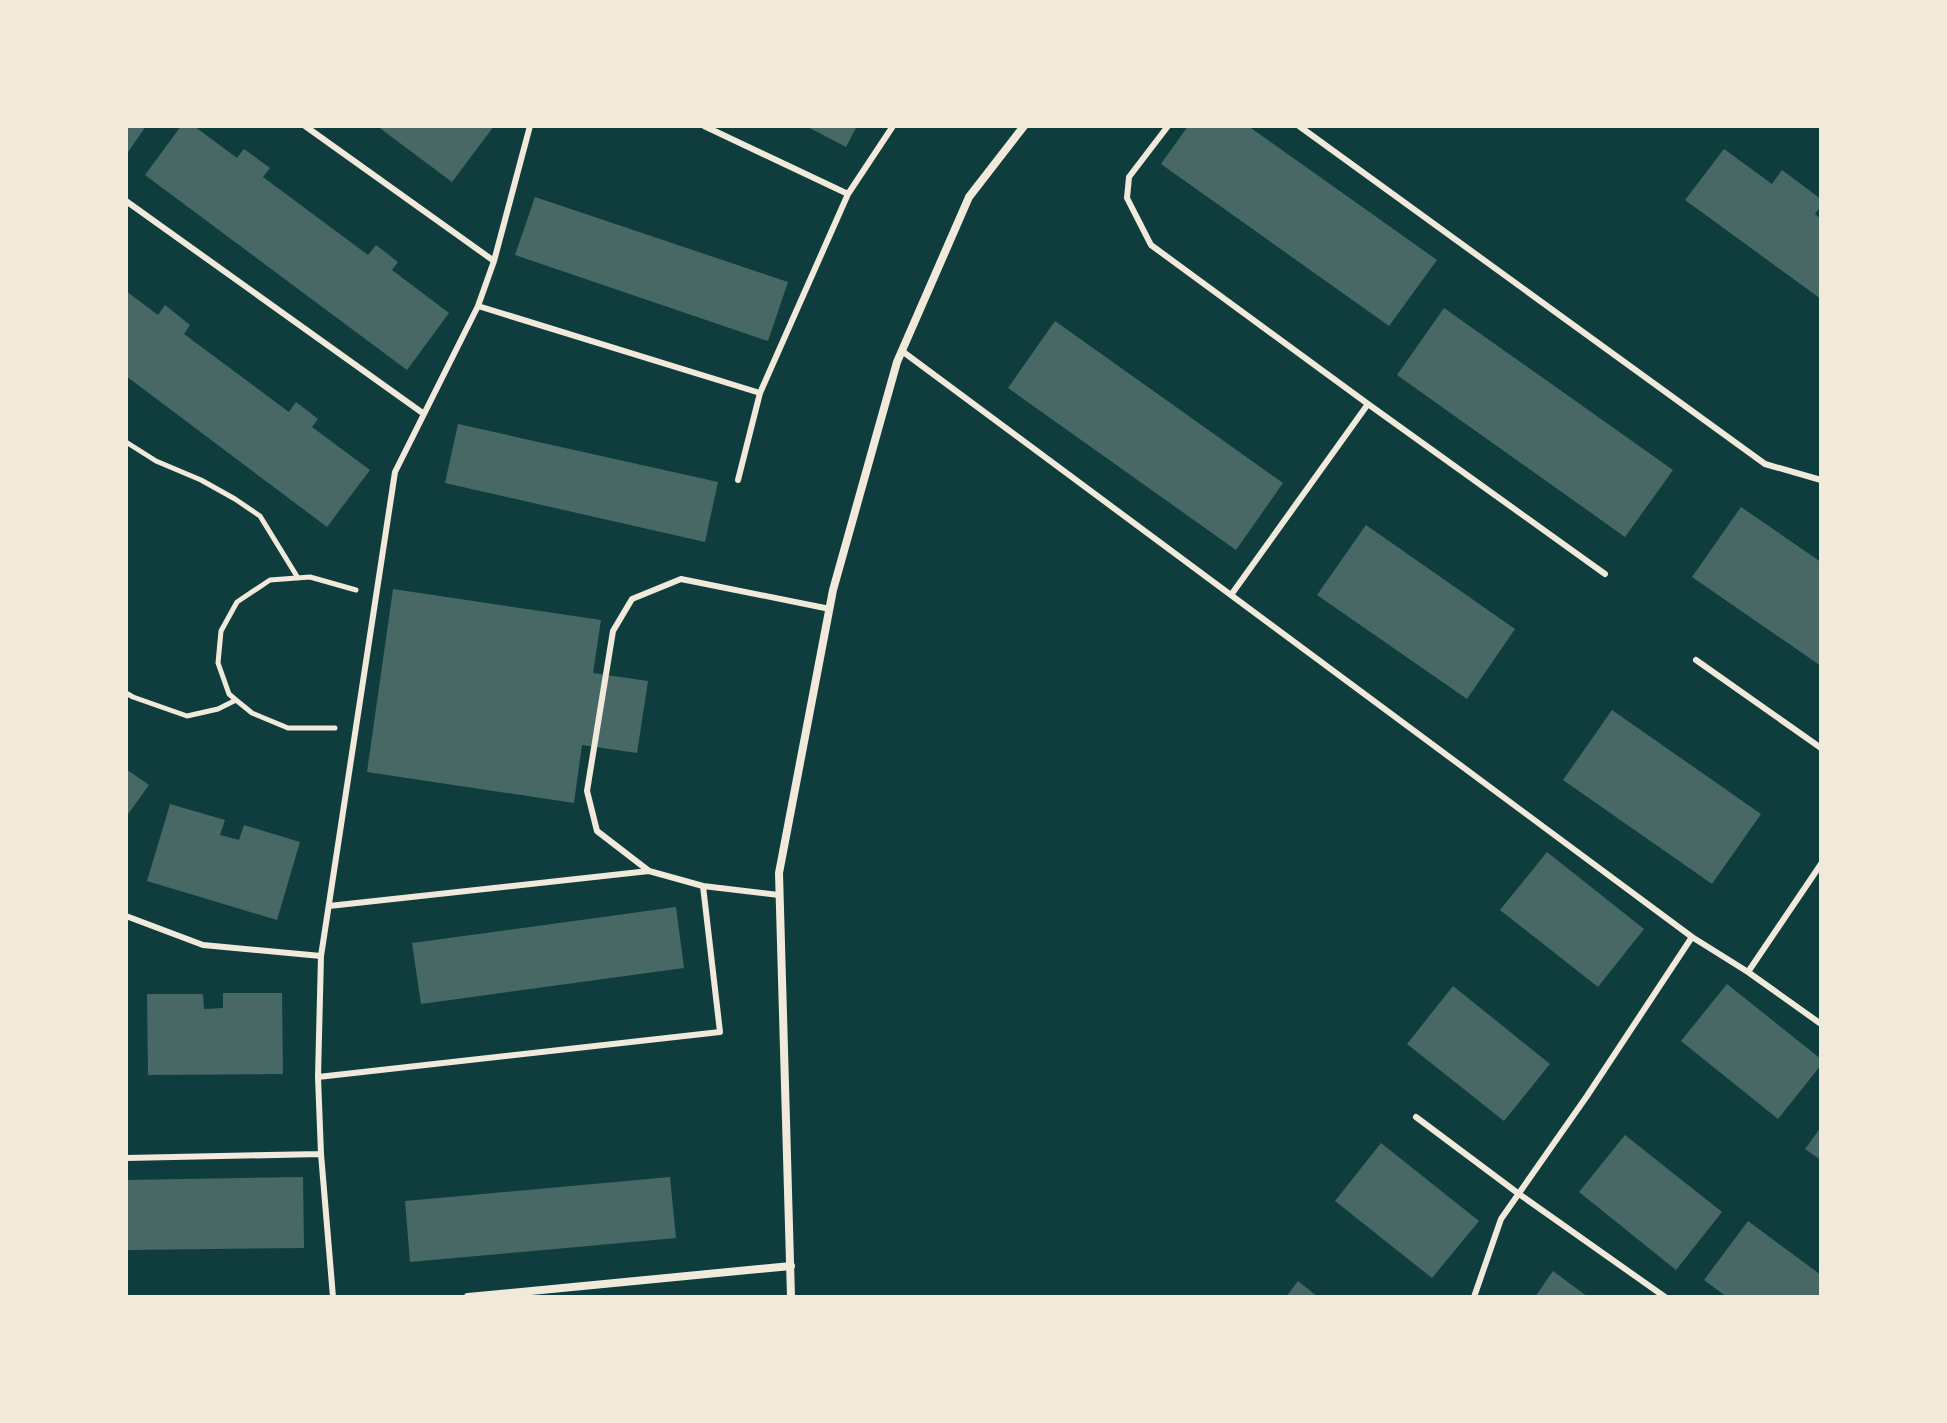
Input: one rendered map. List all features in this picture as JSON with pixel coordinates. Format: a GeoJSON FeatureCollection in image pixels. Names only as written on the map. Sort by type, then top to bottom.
{"type":"FeatureCollection","features":[{"type":"Feature","properties":{"kind":"street"},"geometry":{"type":"LineString","coordinates":[[791,1297],[779,873],[833,590],[897,362],[969,197],[1024,126]]}},
{"type":"Feature","properties":{"kind":"street"},"geometry":{"type":"LineString","coordinates":[[468,1297],[791,1266]]}},
{"type":"Feature","properties":{"kind":"lane"},"geometry":{"type":"LineString","coordinates":[[305,126],[494,261]]}},
{"type":"Feature","properties":{"kind":"lane"},"geometry":{"type":"LineString","coordinates":[[333,1297],[318,1077],[321,956],[395,472],[478,306],[494,261],[530,126]]}},
{"type":"Feature","properties":{"kind":"lane"},"geometry":{"type":"LineString","coordinates":[[704,126],[848,194]]}},
{"type":"Feature","properties":{"kind":"lane"},"geometry":{"type":"LineString","coordinates":[[738,480],[760,393],[848,194],[893,126]]}},
{"type":"Feature","properties":{"kind":"lane"},"geometry":{"type":"LineString","coordinates":[[1168,126],[1129,177],[1127,198],[1151,245],[1605,574]]}},
{"type":"Feature","properties":{"kind":"lane"},"geometry":{"type":"LineString","coordinates":[[1299,126],[1765,464],[1821,480]]}},
{"type":"Feature","properties":{"kind":"lane"},"geometry":{"type":"LineString","coordinates":[[126,201],[424,414]]}},
{"type":"Feature","properties":{"kind":"lane"},"geometry":{"type":"LineString","coordinates":[[478,306],[760,393]]}},
{"type":"Feature","properties":{"kind":"lane"},"geometry":{"type":"LineString","coordinates":[[902,351],[1692,937],[1821,1024]]}},
{"type":"Feature","properties":{"kind":"lane"},"geometry":{"type":"LineString","coordinates":[[1231,595],[1368,404]]}},
{"type":"Feature","properties":{"kind":"lane"},"geometry":{"type":"LineString","coordinates":[[649,871],[597,831],[587,791],[613,631],[632,599],[681,579],[830,609]]}},
{"type":"Feature","properties":{"kind":"lane"},"geometry":{"type":"LineString","coordinates":[[1696,660],[1821,748]]}},
{"type":"Feature","properties":{"kind":"lane"},"geometry":{"type":"LineString","coordinates":[[1748,972],[1821,864]]}},
{"type":"Feature","properties":{"kind":"lane"},"geometry":{"type":"LineString","coordinates":[[329,906],[649,871],[703,886],[779,895]]}},
{"type":"Feature","properties":{"kind":"lane"},"geometry":{"type":"LineString","coordinates":[[318,1077],[720,1032],[703,886]]}},
{"type":"Feature","properties":{"kind":"lane"},"geometry":{"type":"LineString","coordinates":[[126,916],[203,945],[321,956]]}},
{"type":"Feature","properties":{"kind":"lane"},"geometry":{"type":"LineString","coordinates":[[1474,1297],[1501,1219],[1692,937]]}},
{"type":"Feature","properties":{"kind":"lane"},"geometry":{"type":"LineString","coordinates":[[1416,1117],[1665,1297]]}},
{"type":"Feature","properties":{"kind":"lane"},"geometry":{"type":"LineString","coordinates":[[126,1158],[321,1154]]}},
{"type":"Feature","properties":{"kind":"path"},"geometry":{"type":"LineString","coordinates":[[126,442],[156,461],[201,480],[260,516],[298,578]]}},
{"type":"Feature","properties":{"kind":"path"},"geometry":{"type":"LineString","coordinates":[[356,728],[288,728],[252,713],[229,694],[218,663],[221,631],[237,602],[270,580],[310,577],[376,595]]}},
{"type":"Feature","properties":{"kind":"path"},"geometry":{"type":"LineString","coordinates":[[126,693],[187,716],[218,709],[236,700]]}},
{"type":"Feature","properties":{"kind":"building"},"geometry":{"type":"Polygon","coordinates":[[[126,126],[146,126],[126,155],[126,126]]]}},
{"type":"Feature","properties":{"kind":"building"},"geometry":{"type":"Polygon","coordinates":[[[181,126],[194,126],[237,158],[244,149],[270,168],[263,177],[368,255],[376,245],[398,262],[392,270],[449,313],[407,370],[145,175],[181,126]]]}},
{"type":"Feature","properties":{"kind":"building"},"geometry":{"type":"Polygon","coordinates":[[[377,126],[494,126],[452,182],[377,126]]]}},
{"type":"Feature","properties":{"kind":"building"},"geometry":{"type":"Polygon","coordinates":[[[806,126],[857,126],[846,147],[806,126]]]}},
{"type":"Feature","properties":{"kind":"building"},"geometry":{"type":"Polygon","coordinates":[[[1188,126],[1248,126],[1437,260],[1389,326],[1161,164],[1188,126]]]}},
{"type":"Feature","properties":{"kind":"building"},"geometry":{"type":"Polygon","coordinates":[[[1724,149],[1772,184],[1782,170],[1821,199],[1821,206],[1815,214],[1821,219],[1821,299],[1685,200],[1724,149]]]}},
{"type":"Feature","properties":{"kind":"building"},"geometry":{"type":"Polygon","coordinates":[[[535,197],[788,282],[768,341],[515,255],[535,197]]]}},
{"type":"Feature","properties":{"kind":"building"},"geometry":{"type":"Polygon","coordinates":[[[126,291],[158,315],[165,305],[190,325],[184,334],[289,412],[296,402],[318,419],[312,427],[370,470],[327,527],[126,376],[126,291]]]}},
{"type":"Feature","properties":{"kind":"building"},"geometry":{"type":"Polygon","coordinates":[[[1444,308],[1673,470],[1625,537],[1397,375],[1444,308]]]}},
{"type":"Feature","properties":{"kind":"building"},"geometry":{"type":"Polygon","coordinates":[[[1055,321],[1283,483],[1236,550],[1008,388],[1055,321]]]}},
{"type":"Feature","properties":{"kind":"building"},"geometry":{"type":"Polygon","coordinates":[[[458,424],[718,482],[705,542],[445,483],[458,424]]]}},
{"type":"Feature","properties":{"kind":"building"},"geometry":{"type":"Polygon","coordinates":[[[1741,507],[1821,562],[1821,666],[1692,577],[1741,507]]]}},
{"type":"Feature","properties":{"kind":"building"},"geometry":{"type":"Polygon","coordinates":[[[1366,525],[1515,629],[1467,699],[1317,595],[1366,525]]]}},
{"type":"Feature","properties":{"kind":"building"},"geometry":{"type":"Polygon","coordinates":[[[393,589],[601,620],[593,673],[648,681],[637,753],[582,745],[574,803],[367,772],[393,589]]]}},
{"type":"Feature","properties":{"kind":"building"},"geometry":{"type":"Polygon","coordinates":[[[1612,710],[1761,814],[1712,884],[1563,780],[1612,710]]]}},
{"type":"Feature","properties":{"kind":"building"},"geometry":{"type":"Polygon","coordinates":[[[126,769],[149,785],[126,817],[126,769]]]}},
{"type":"Feature","properties":{"kind":"building"},"geometry":{"type":"Polygon","coordinates":[[[170,804],[225,820],[220,835],[239,840],[244,825],[300,842],[277,920],[147,881],[170,804]]]}},
{"type":"Feature","properties":{"kind":"building"},"geometry":{"type":"Polygon","coordinates":[[[1547,852],[1644,929],[1598,987],[1500,910],[1547,852]]]}},
{"type":"Feature","properties":{"kind":"building"},"geometry":{"type":"Polygon","coordinates":[[[676,907],[684,968],[421,1004],[412,943],[676,907]]]}},
{"type":"Feature","properties":{"kind":"building"},"geometry":{"type":"Polygon","coordinates":[[[1727,984],[1821,1059],[1821,1065],[1778,1119],[1681,1041],[1727,984]]]}},
{"type":"Feature","properties":{"kind":"building"},"geometry":{"type":"Polygon","coordinates":[[[1453,986],[1550,1064],[1504,1121],[1407,1044],[1453,986]]]}},
{"type":"Feature","properties":{"kind":"building"},"geometry":{"type":"Polygon","coordinates":[[[223,993],[282,993],[283,1074],[148,1075],[147,994],[203,994],[204,1009],[223,1008],[223,993]]]}},
{"type":"Feature","properties":{"kind":"building"},"geometry":{"type":"Polygon","coordinates":[[[1821,1127],[1821,1160],[1805,1149],[1821,1127]]]}},
{"type":"Feature","properties":{"kind":"building"},"geometry":{"type":"Polygon","coordinates":[[[1625,1135],[1722,1212],[1676,1270],[1579,1192],[1625,1135]]]}},
{"type":"Feature","properties":{"kind":"building"},"geometry":{"type":"Polygon","coordinates":[[[1381,1143],[1479,1221],[1432,1278],[1335,1201],[1381,1143]]]}},
{"type":"Feature","properties":{"kind":"building"},"geometry":{"type":"Polygon","coordinates":[[[303,1177],[304,1248],[126,1250],[126,1180],[303,1177]]]}},
{"type":"Feature","properties":{"kind":"building"},"geometry":{"type":"Polygon","coordinates":[[[670,1177],[676,1238],[410,1262],[405,1201],[670,1177]]]}},
{"type":"Feature","properties":{"kind":"building"},"geometry":{"type":"Polygon","coordinates":[[[1748,1221],[1821,1275],[1821,1297],[1727,1297],[1704,1280],[1748,1221]]]}},
{"type":"Feature","properties":{"kind":"building"},"geometry":{"type":"Polygon","coordinates":[[[1553,1271],[1588,1297],[1535,1297],[1553,1271]]]}},
{"type":"Feature","properties":{"kind":"building"},"geometry":{"type":"Polygon","coordinates":[[[1298,1281],[1318,1297],[1286,1297],[1298,1281]]]}}]}
